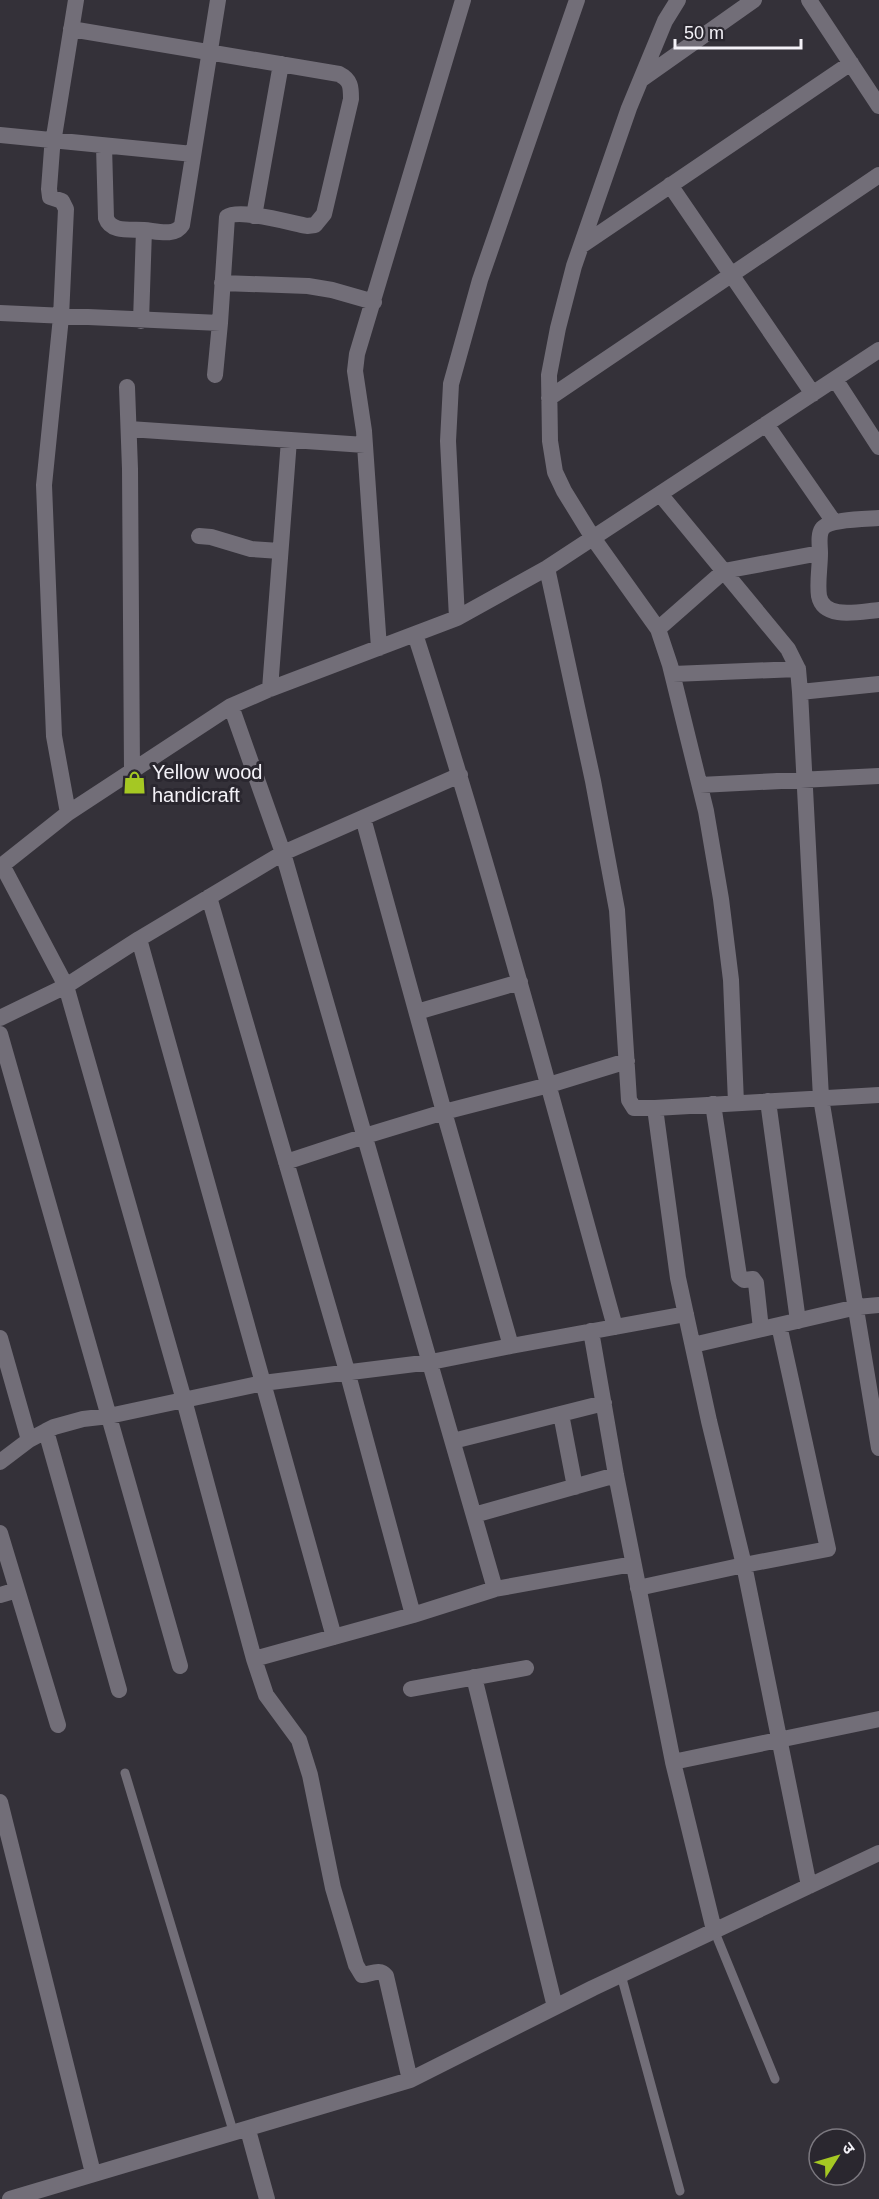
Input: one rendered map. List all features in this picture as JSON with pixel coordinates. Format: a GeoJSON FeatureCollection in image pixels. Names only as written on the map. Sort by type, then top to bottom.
{"type":"FeatureCollection","features":[{"type":"Feature","properties":{"kind":"street"},"geometry":{"type":"LineString","coordinates":[[68,813],[54,736],[44,485],[61,317],[66,209],[62,201],[52,199],[48,193],[53,142],[76,0]]}},
{"type":"Feature","properties":{"kind":"street"},"geometry":{"type":"LineString","coordinates":[[104,146],[105,218],[107,223],[115,228],[173,232],[180,230],[218,0]]}},
{"type":"Feature","properties":{"kind":"street"},"geometry":{"type":"LineString","coordinates":[[379,648],[365,472],[365,445],[355,371],[357,354],[463,0]]}},
{"type":"Feature","properties":{"kind":"street"},"geometry":{"type":"LineString","coordinates":[[457,618],[448,441],[451,384],[480,280],[577,0]]}},
{"type":"Feature","properties":{"kind":"street"},"geometry":{"type":"LineString","coordinates":[[678,0],[665,21],[629,108],[581,246],[558,328],[549,375],[550,441],[555,472],[564,491],[593,538],[658,629],[673,674],[700,785],[721,899],[731,980],[736,1103]]}},
{"type":"Feature","properties":{"kind":"street"},"geometry":{"type":"LineString","coordinates":[[641,79],[754,0]]}},
{"type":"Feature","properties":{"kind":"street"},"geometry":{"type":"LineString","coordinates":[[809,0],[879,106]]}},
{"type":"Feature","properties":{"kind":"street"},"geometry":{"type":"LineString","coordinates":[[71,29],[339,74],[347,78],[351,87],[351,99],[324,214],[320,220],[315,225],[307,226],[254,216],[231,214],[227,217],[215,375]]}},
{"type":"Feature","properties":{"kind":"street"},"geometry":{"type":"LineString","coordinates":[[581,246],[851,63]]}},
{"type":"Feature","properties":{"kind":"street"},"geometry":{"type":"LineString","coordinates":[[254,216],[281,64]]}},
{"type":"Feature","properties":{"kind":"street"},"geometry":{"type":"LineString","coordinates":[[0,135],[193,154]]}},
{"type":"Feature","properties":{"kind":"street"},"geometry":{"type":"LineString","coordinates":[[549,398],[879,175]]}},
{"type":"Feature","properties":{"kind":"street"},"geometry":{"type":"LineString","coordinates":[[670,185],[813,394]]}},
{"type":"Feature","properties":{"kind":"street"},"geometry":{"type":"LineString","coordinates":[[141,321],[144,230]]}},
{"type":"Feature","properties":{"kind":"street"},"geometry":{"type":"LineString","coordinates":[[222,283],[308,286],[374,302]]}},
{"type":"Feature","properties":{"kind":"street"},"geometry":{"type":"LineString","coordinates":[[0,314],[220,323]]}},
{"type":"Feature","properties":{"kind":"street"},"geometry":{"type":"LineString","coordinates":[[410,2080],[386,1976],[379,1971],[362,1975],[356,1965],[333,1888],[310,1775],[299,1740],[266,1695],[254,1659],[184,1400],[66,986],[1,866],[68,813],[231,706],[457,618],[547,568],[879,350]]}},
{"type":"Feature","properties":{"kind":"street"},"geometry":{"type":"LineString","coordinates":[[836,379],[879,447]]}},
{"type":"Feature","properties":{"kind":"street"},"geometry":{"type":"LineString","coordinates":[[128,387],[132,771]]}},
{"type":"Feature","properties":{"kind":"street"},"geometry":{"type":"LineString","coordinates":[[766,424],[834,522]]}},
{"type":"Feature","properties":{"kind":"street"},"geometry":{"type":"LineString","coordinates":[[129,429],[365,445]]}},
{"type":"Feature","properties":{"kind":"street"},"geometry":{"type":"LineString","coordinates":[[270,689],[289,440]]}},
{"type":"Feature","properties":{"kind":"street"},"geometry":{"type":"LineString","coordinates":[[660,494],[788,649],[798,669],[806,780],[821,1098],[879,1448]]}},
{"type":"Feature","properties":{"kind":"street"},"geometry":{"type":"LineString","coordinates":[[879,518],[834,522],[822,528],[819,598],[825,607],[836,612],[879,610]]}},
{"type":"Feature","properties":{"kind":"street"},"geometry":{"type":"LineString","coordinates":[[199,536],[211,537],[251,549],[280,551]]}},
{"type":"Feature","properties":{"kind":"street"},"geometry":{"type":"LineString","coordinates":[[658,629],[724,571],[820,553]]}},
{"type":"Feature","properties":{"kind":"street"},"geometry":{"type":"LineString","coordinates":[[547,568],[593,781],[617,910],[630,1105],[633,1108],[655,1108],[821,1098],[878,1099]]}},
{"type":"Feature","properties":{"kind":"street"},"geometry":{"type":"LineString","coordinates":[[415,634],[460,775],[520,982],[615,1327]]}},
{"type":"Feature","properties":{"kind":"street"},"geometry":{"type":"LineString","coordinates":[[673,674],[798,669]]}},
{"type":"Feature","properties":{"kind":"street"},"geometry":{"type":"LineString","coordinates":[[800,693],[879,684]]}},
{"type":"Feature","properties":{"kind":"street"},"geometry":{"type":"LineString","coordinates":[[231,706],[283,853],[495,1589]]}},
{"type":"Feature","properties":{"kind":"street"},"geometry":{"type":"LineString","coordinates":[[0,1018],[66,986],[139,939],[283,853],[460,775]]}},
{"type":"Feature","properties":{"kind":"street"},"geometry":{"type":"LineString","coordinates":[[700,785],[879,776]]}},
{"type":"Feature","properties":{"kind":"street"},"geometry":{"type":"LineString","coordinates":[[363,818],[511,1346]]}},
{"type":"Feature","properties":{"kind":"street"},"geometry":{"type":"LineString","coordinates":[[209,897],[347,1371],[413,1615]]}},
{"type":"Feature","properties":{"kind":"street"},"geometry":{"type":"LineString","coordinates":[[139,939],[334,1637]]}},
{"type":"Feature","properties":{"kind":"street"},"geometry":{"type":"LineString","coordinates":[[417,1012],[520,982]]}},
{"type":"Feature","properties":{"kind":"street"},"geometry":{"type":"LineString","coordinates":[[0,1034],[180,1666]]}},
{"type":"Feature","properties":{"kind":"street"},"geometry":{"type":"LineString","coordinates":[[286,1162],[444,1112],[549,1086],[627,1061]]}},
{"type":"Feature","properties":{"kind":"street"},"geometry":{"type":"LineString","coordinates":[[768,1101],[798,1321]]}},
{"type":"Feature","properties":{"kind":"street"},"geometry":{"type":"LineString","coordinates":[[713,1104],[739,1276],[744,1280],[753,1279],[756,1283],[761,1329]]}},
{"type":"Feature","properties":{"kind":"street"},"geometry":{"type":"LineString","coordinates":[[655,1108],[678,1278],[744,1565],[809,1886]]}},
{"type":"Feature","properties":{"kind":"street"},"geometry":{"type":"LineString","coordinates":[[693,1345],[856,1307],[879,1305]]}},
{"type":"Feature","properties":{"kind":"street"},"geometry":{"type":"LineString","coordinates":[[0,1462],[29,1440],[54,1426],[83,1419],[109,1416],[263,1383],[431,1362],[686,1314]]}},
{"type":"Feature","properties":{"kind":"street"},"geometry":{"type":"LineString","coordinates":[[638,1588],[828,1549],[779,1325]]}},
{"type":"Feature","properties":{"kind":"street"},"geometry":{"type":"LineString","coordinates":[[591,1331],[616,1475],[673,1762],[714,1930]]}},
{"type":"Feature","properties":{"kind":"street"},"geometry":{"type":"LineString","coordinates":[[0,1338],[29,1440]]}},
{"type":"Feature","properties":{"kind":"street"},"geometry":{"type":"LineString","coordinates":[[453,1441],[604,1403]]}},
{"type":"Feature","properties":{"kind":"street"},"geometry":{"type":"LineString","coordinates":[[561,1414],[575,1486]]}},
{"type":"Feature","properties":{"kind":"street"},"geometry":{"type":"LineString","coordinates":[[46,1431],[119,1690]]}},
{"type":"Feature","properties":{"kind":"street"},"geometry":{"type":"LineString","coordinates":[[474,1515],[616,1475]]}},
{"type":"Feature","properties":{"kind":"street"},"geometry":{"type":"LineString","coordinates":[[0,1533],[58,1725]]}},
{"type":"Feature","properties":{"kind":"street"},"geometry":{"type":"LineString","coordinates":[[254,1659],[413,1615],[495,1589],[633,1564]]}},
{"type":"Feature","properties":{"kind":"street"},"geometry":{"type":"LineString","coordinates":[[0,1595],[17,1590]]}},
{"type":"Feature","properties":{"kind":"street"},"geometry":{"type":"LineString","coordinates":[[411,1689],[526,1668]]}},
{"type":"Feature","properties":{"kind":"street"},"geometry":{"type":"LineString","coordinates":[[474,1677],[555,2007]]}},
{"type":"Feature","properties":{"kind":"street"},"geometry":{"type":"LineString","coordinates":[[673,1762],[879,1719]]}},
{"type":"Feature","properties":{"kind":"street"},"geometry":{"type":"LineString","coordinates":[[0,1802],[93,2174]]}},
{"type":"Feature","properties":{"kind":"street"},"geometry":{"type":"LineString","coordinates":[[10,2199],[410,2080],[621,1975],[879,1853]]}},
{"type":"Feature","properties":{"kind":"street"},"geometry":{"type":"LineString","coordinates":[[241,2132],[267,2199]]}},
{"type":"Feature","properties":{"kind":"lane"},"geometry":{"type":"LineString","coordinates":[[125,1773],[241,2132]]}},
{"type":"Feature","properties":{"kind":"lane"},"geometry":{"type":"LineString","coordinates":[[714,1930],[775,2079]]}},
{"type":"Feature","properties":{"kind":"lane"},"geometry":{"type":"LineString","coordinates":[[621,1975],[680,2191]]}},
{"type":"Feature","properties":{"kind":"place","name":"Yellow wood handicraft"},"geometry":{"type":"Point","coordinates":[134,783]}}]}
